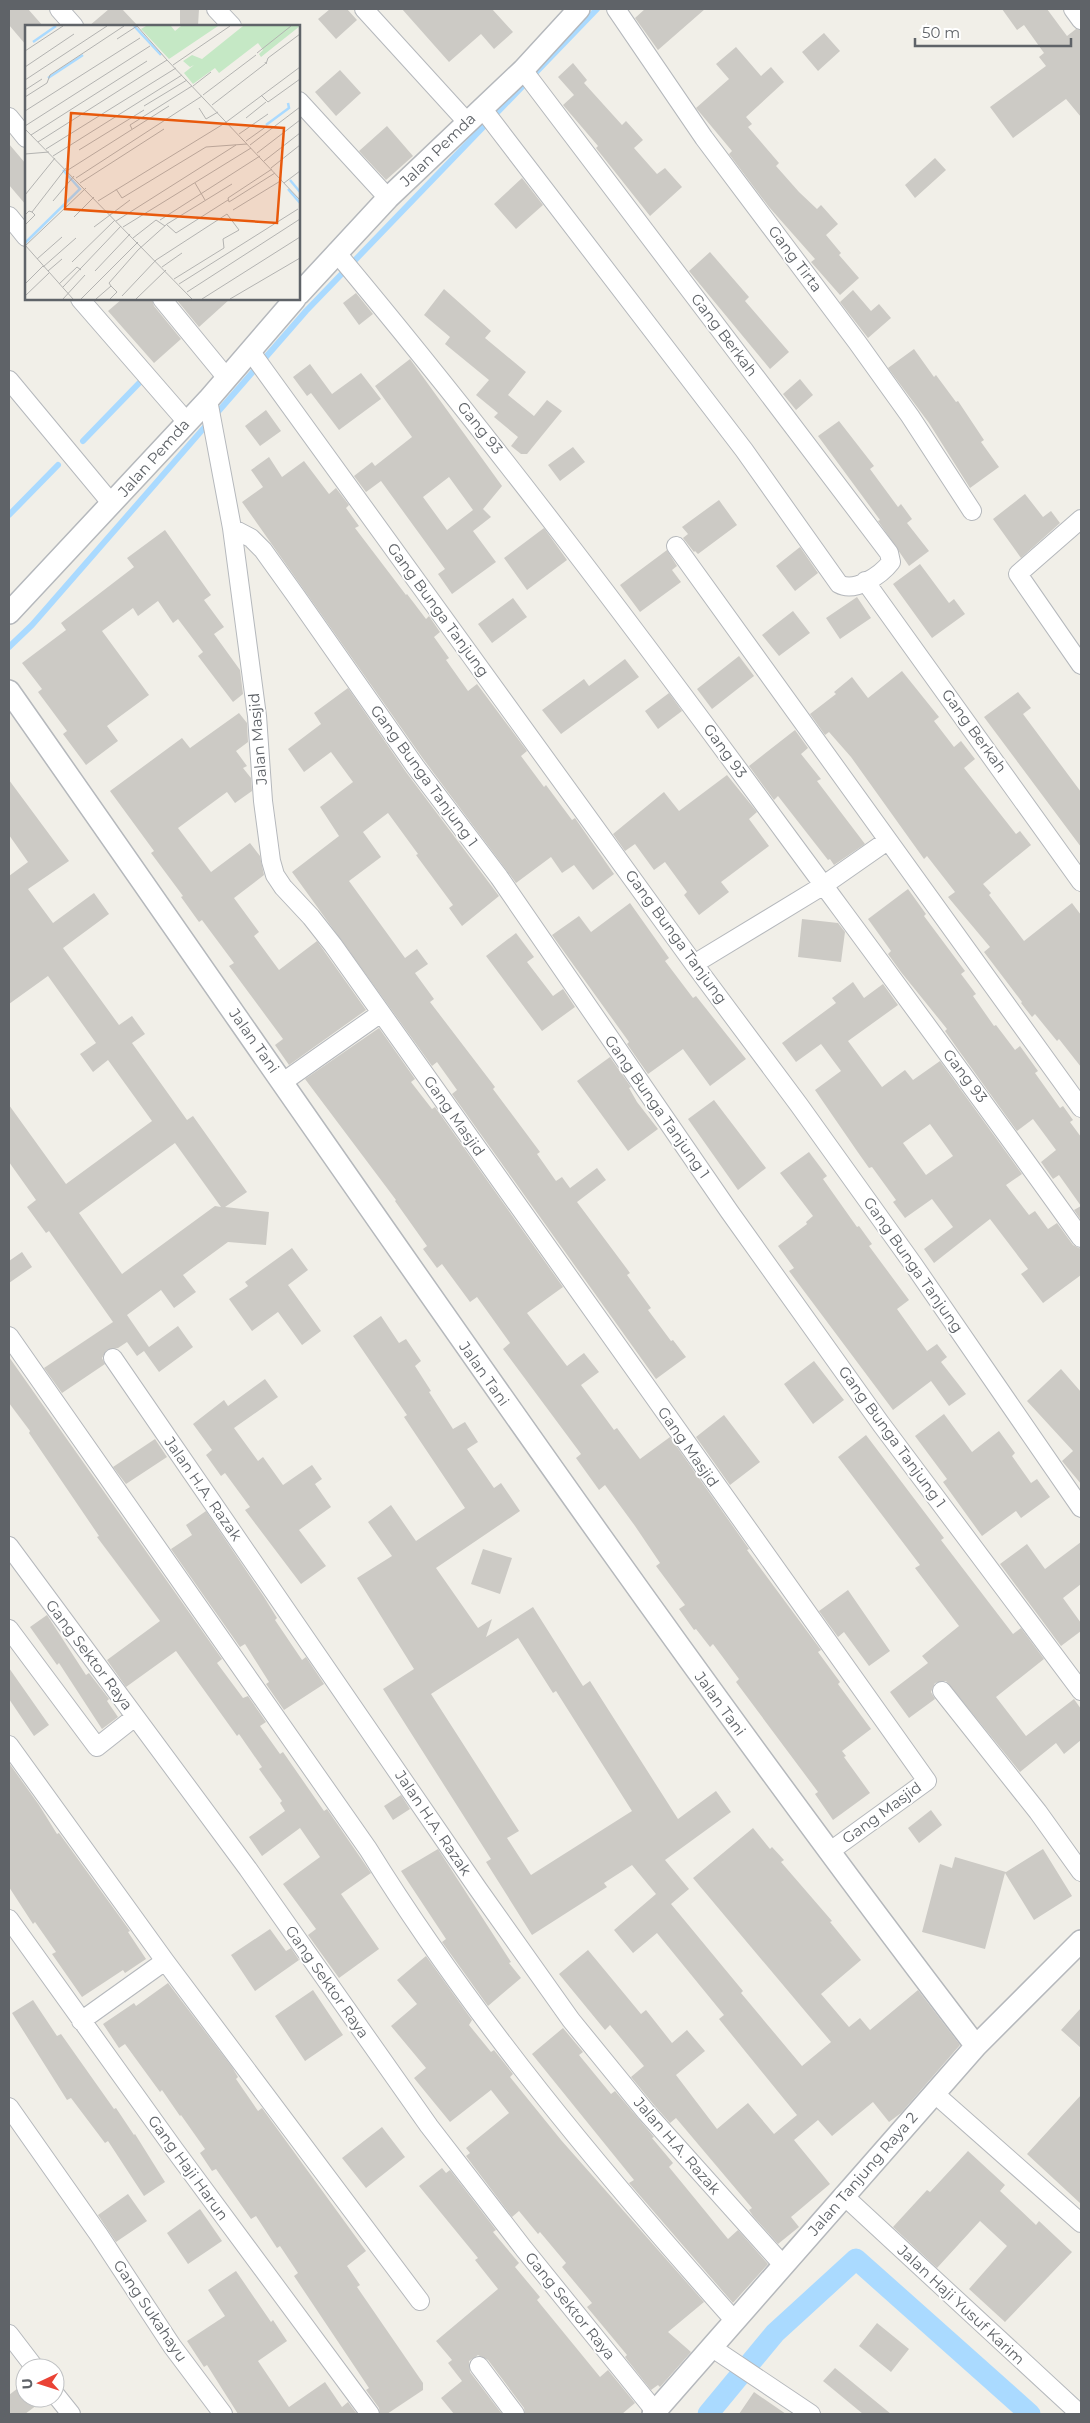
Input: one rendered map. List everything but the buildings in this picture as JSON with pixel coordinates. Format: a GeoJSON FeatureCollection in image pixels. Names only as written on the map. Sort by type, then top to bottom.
{"type":"FeatureCollection","features":[{"type":"Feature","properties":{"kind":"street"},"geometry":{"type":"LineString","coordinates":[[59,9],[73,25]]}},
{"type":"Feature","properties":{"kind":"street"},"geometry":{"type":"LineString","coordinates":[[216,9],[231,25]]}},
{"type":"Feature","properties":{"kind":"street","name":"Gang Berkah"},"geometry":{"type":"LineString","coordinates":[[364,9],[483,118],[744,450],[839,584],[850,588],[886,568],[891,562],[889,553],[528,76]]}},
{"type":"Feature","properties":{"kind":"street","name":"Jalan Pemda"},"geometry":{"type":"LineString","coordinates":[[300,289],[345,263],[388,198],[483,118],[528,76],[579,9]]}},
{"type":"Feature","properties":{"kind":"street","name":"Gang Tirta"},"geometry":{"type":"LineString","coordinates":[[616,9],[704,138],[847,328],[910,416],[972,511]]}},
{"type":"Feature","properties":{"kind":"street"},"geometry":{"type":"LineString","coordinates":[[1073,9],[1081,20]]}},
{"type":"Feature","properties":{"kind":"street"},"geometry":{"type":"LineString","coordinates":[[300,101],[388,198]]}},
{"type":"Feature","properties":{"kind":"street"},"geometry":{"type":"LineString","coordinates":[[9,117],[25,137]]}},
{"type":"Feature","properties":{"kind":"street"},"geometry":{"type":"LineString","coordinates":[[9,216],[25,236]]}},
{"type":"Feature","properties":{"kind":"street","name":"Gang 93"},"geometry":{"type":"LineString","coordinates":[[345,263],[557,527],[713,733],[995,1117],[1081,1238]]}},
{"type":"Feature","properties":{"kind":"street"},"geometry":{"type":"LineString","coordinates":[[81,300],[186,421]]}},
{"type":"Feature","properties":{"kind":"street"},"geometry":{"type":"LineString","coordinates":[[163,300],[226,377]]}},
{"type":"Feature","properties":{"kind":"street","name":"Jalan Pemda"},"geometry":{"type":"LineString","coordinates":[[9,613],[112,504],[186,421],[209,403],[226,377],[257,361],[293,300]]}},
{"type":"Feature","properties":{"kind":"street","name":"Gang Bunga Tanjung"},"geometry":{"type":"LineString","coordinates":[[257,361],[907,1256],[1081,1508]]}},
{"type":"Feature","properties":{"kind":"street"},"geometry":{"type":"LineString","coordinates":[[9,380],[112,504]]}},
{"type":"Feature","properties":{"kind":"street","name":"Jalan Masjid"},"geometry":{"type":"LineString","coordinates":[[209,403],[232,528],[257,716],[263,801],[275,875],[282,887],[311,917],[381,1013]]}},
{"type":"Feature","properties":{"kind":"street"},"geometry":{"type":"LineString","coordinates":[[1081,519],[1018,574],[1081,664]]}},
{"type":"Feature","properties":{"kind":"street","name":"Gang Bunga Tanjung 1"},"geometry":{"type":"LineString","coordinates":[[232,528],[251,538],[263,550],[415,766],[498,877],[729,1211],[875,1416],[1081,1691]]}},
{"type":"Feature","properties":{"kind":"street"},"geometry":{"type":"LineString","coordinates":[[676,546],[1081,1108]]}},
{"type":"Feature","properties":{"kind":"street","name":"Gang Berkah"},"geometry":{"type":"LineString","coordinates":[[865,581],[1081,882]]}},
{"type":"Feature","properties":{"kind":"street","name":"Jalan Tani"},"geometry":{"type":"LineString","coordinates":[[9,691],[283,1082],[477,1364],[762,1763],[976,2046]]}},
{"type":"Feature","properties":{"kind":"street"},"geometry":{"type":"LineString","coordinates":[[694,964],[824,885],[887,841]]}},
{"type":"Feature","properties":{"kind":"street"},"geometry":{"type":"LineString","coordinates":[[283,1082],[381,1013]]}},
{"type":"Feature","properties":{"kind":"street","name":"Gang Masjid"},"geometry":{"type":"LineString","coordinates":[[381,1013],[927,1780],[829,1852]]}},
{"type":"Feature","properties":{"kind":"street"},"geometry":{"type":"LineString","coordinates":[[9,1336],[362,1840],[411,1917],[461,1988],[594,2157],[734,2320]]}},
{"type":"Feature","properties":{"kind":"street","name":"Jalan H.A. Razak"},"geometry":{"type":"LineString","coordinates":[[113,1358],[472,1881],[571,2020],[646,2112],[784,2265]]}},
{"type":"Feature","properties":{"kind":"street","name":"Gang Sektor Raya"},"geometry":{"type":"LineString","coordinates":[[9,1546],[248,1869],[429,2126],[654,2413]]}},
{"type":"Feature","properties":{"kind":"street"},"geometry":{"type":"LineString","coordinates":[[9,1630],[97,1747],[135,1717]]}},
{"type":"Feature","properties":{"kind":"street"},"geometry":{"type":"LineString","coordinates":[[942,1691],[1038,1812],[1081,1872]]}},
{"type":"Feature","properties":{"kind":"street"},"geometry":{"type":"LineString","coordinates":[[9,1745],[164,1961],[420,2301]]}},
{"type":"Feature","properties":{"kind":"street","name":"Gang Haji Harun"},"geometry":{"type":"LineString","coordinates":[[9,1919],[370,2414]]}},
{"type":"Feature","properties":{"kind":"street","name":"Jalan Tanjung Raya 2"},"geometry":{"type":"LineString","coordinates":[[654,2413],[717,2351],[734,2320],[976,2046],[1081,1941]]}},
{"type":"Feature","properties":{"kind":"street"},"geometry":{"type":"LineString","coordinates":[[81,2020],[164,1961]]}},
{"type":"Feature","properties":{"kind":"street"},"geometry":{"type":"LineString","coordinates":[[934,2094],[1081,2223]]}},
{"type":"Feature","properties":{"kind":"street","name":"Gang Sukahayu"},"geometry":{"type":"LineString","coordinates":[[9,2107],[172,2346],[223,2414]]}},
{"type":"Feature","properties":{"kind":"street","name":"Jalan Haji Yusuf Karim"},"geometry":{"type":"LineString","coordinates":[[843,2195],[1080,2414]]}},
{"type":"Feature","properties":{"kind":"street"},"geometry":{"type":"LineString","coordinates":[[9,2334],[27,2358]]}},
{"type":"Feature","properties":{"kind":"street"},"geometry":{"type":"LineString","coordinates":[[717,2351],[811,2414]]}},
{"type":"Feature","properties":{"kind":"street"},"geometry":{"type":"LineString","coordinates":[[479,2366],[515,2414]]}},
{"type":"Feature","properties":{"kind":"waterway"},"geometry":{"type":"LineString","coordinates":[[9,647],[32,625],[306,311],[597,9]]}},
{"type":"Feature","properties":{"kind":"waterway"},"geometry":{"type":"LineString","coordinates":[[83,441],[144,378]]}},
{"type":"Feature","properties":{"kind":"waterway"},"geometry":{"type":"LineString","coordinates":[[9,515],[58,465]]}},
{"type":"Feature","properties":{"kind":"waterway"},"geometry":{"type":"LineString","coordinates":[[708,2414],[775,2333],[856,2259],[1030,2414]]}}]}
